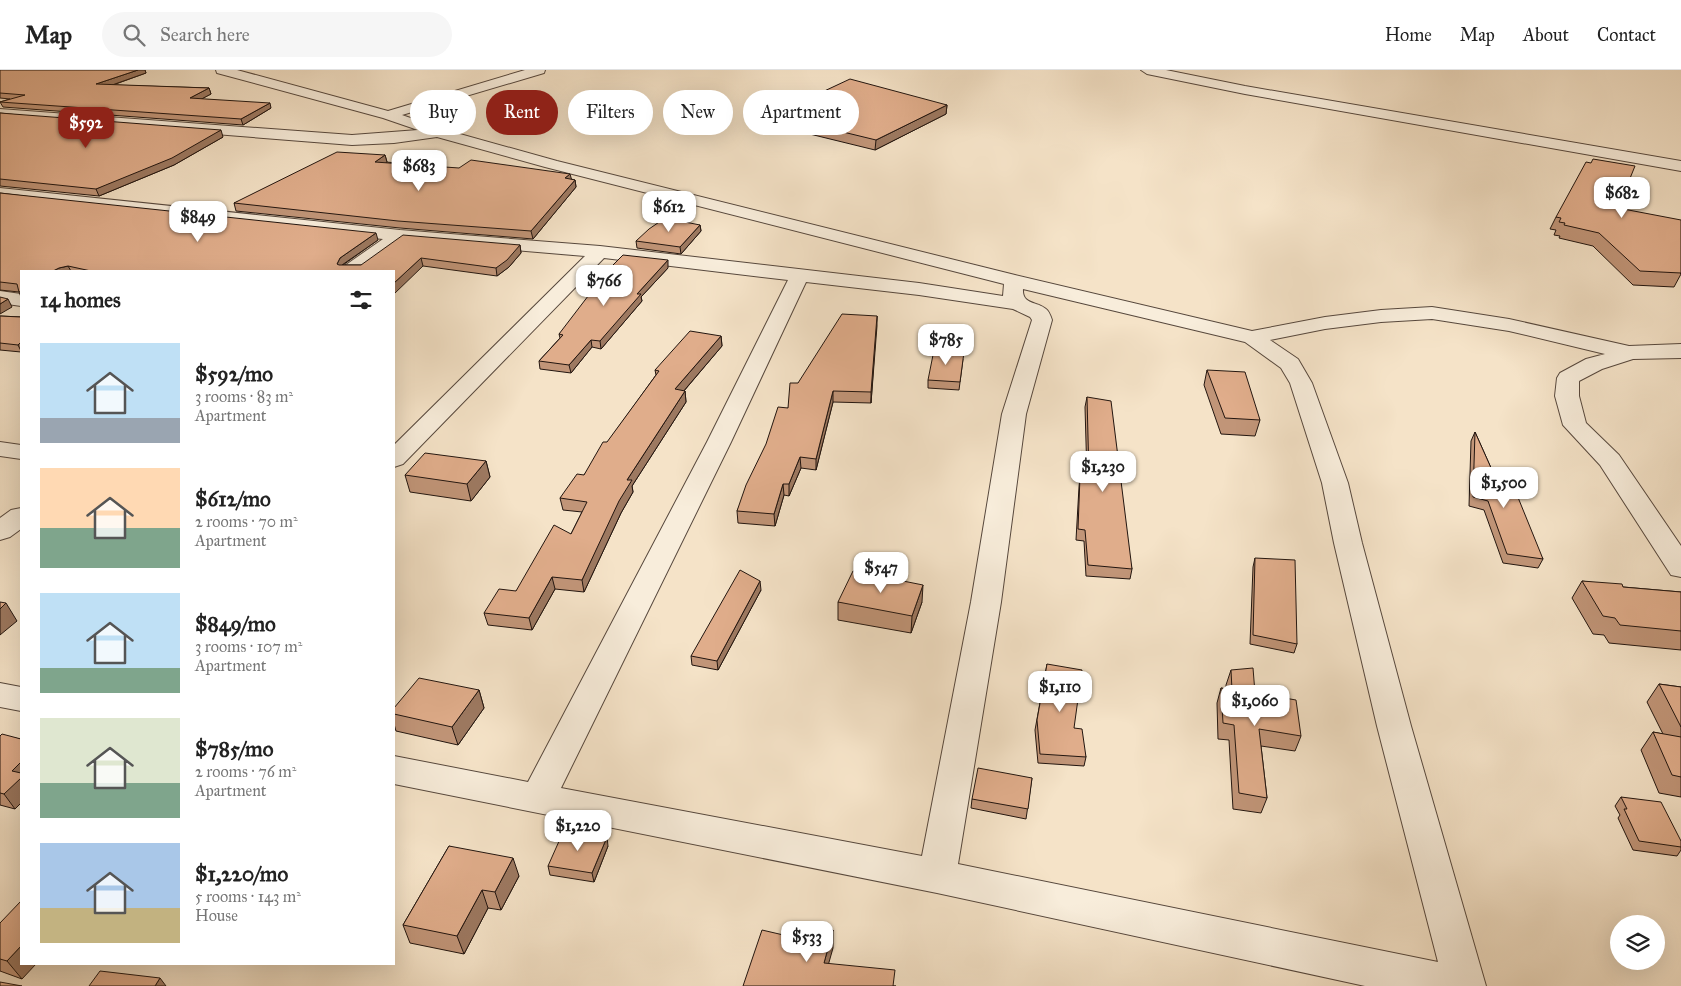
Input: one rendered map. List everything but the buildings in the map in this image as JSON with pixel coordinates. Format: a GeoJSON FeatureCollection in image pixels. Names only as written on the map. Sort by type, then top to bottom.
{"type":"FeatureCollection","features":[{"type":"Feature","properties":{"kind":"street"},"geometry":{"type":"LineString","coordinates":[[222,70],[410,123]]}},
{"type":"Feature","properties":{"kind":"street"},"geometry":{"type":"LineString","coordinates":[[388,115],[539,70]]}},
{"type":"Feature","properties":{"kind":"street"},"geometry":{"type":"LineString","coordinates":[[1147,70],[1245,90],[1681,166]]}},
{"type":"Feature","properties":{"kind":"street"},"geometry":{"type":"LineString","coordinates":[[0,113],[352,140],[416,135]]}},
{"type":"Feature","properties":{"kind":"street"},"geometry":{"type":"LineString","coordinates":[[448,135],[1016,292],[1252,337],[1325,323],[1381,316],[1432,314],[1509,325],[1681,370]]}},
{"type":"Feature","properties":{"kind":"street"},"geometry":{"type":"LineString","coordinates":[[0,193],[400,235],[600,252],[919,289],[1016,292],[1039,314],[1042,320],[1014,414],[986,602],[937,876]]}},
{"type":"Feature","properties":{"kind":"street"},"geometry":{"type":"LineString","coordinates":[[351,270],[400,235]]}},
{"type":"Feature","properties":{"kind":"street"},"geometry":{"type":"LineString","coordinates":[[395,458],[600,252]]}},
{"type":"Feature","properties":{"kind":"street"},"geometry":{"type":"LineString","coordinates":[[537,799],[719,442],[799,276]]}},
{"type":"Feature","properties":{"kind":"street"},"geometry":{"type":"LineString","coordinates":[[0,297],[20,300]]}},
{"type":"Feature","properties":{"kind":"street"},"geometry":{"type":"LineString","coordinates":[[1252,337],[1290,364],[1301,383],[1335,483],[1348,543],[1394,726],[1465,986]]}},
{"type":"Feature","properties":{"kind":"street"},"geometry":{"type":"LineString","coordinates":[[1681,351],[1622,356],[1594,364],[1568,378],[1567,396],[1575,425],[1610,460],[1681,568]]}},
{"type":"Feature","properties":{"kind":"street"},"geometry":{"type":"LineString","coordinates":[[0,449],[20,452]]}},
{"type":"Feature","properties":{"kind":"street"},"geometry":{"type":"LineString","coordinates":[[0,531],[20,517]]}},
{"type":"Feature","properties":{"kind":"street"},"geometry":{"type":"LineString","coordinates":[[0,696],[20,699]]}},
{"type":"Feature","properties":{"kind":"street"},"geometry":{"type":"LineString","coordinates":[[395,770],[937,876],[1456,986]]}}]}
